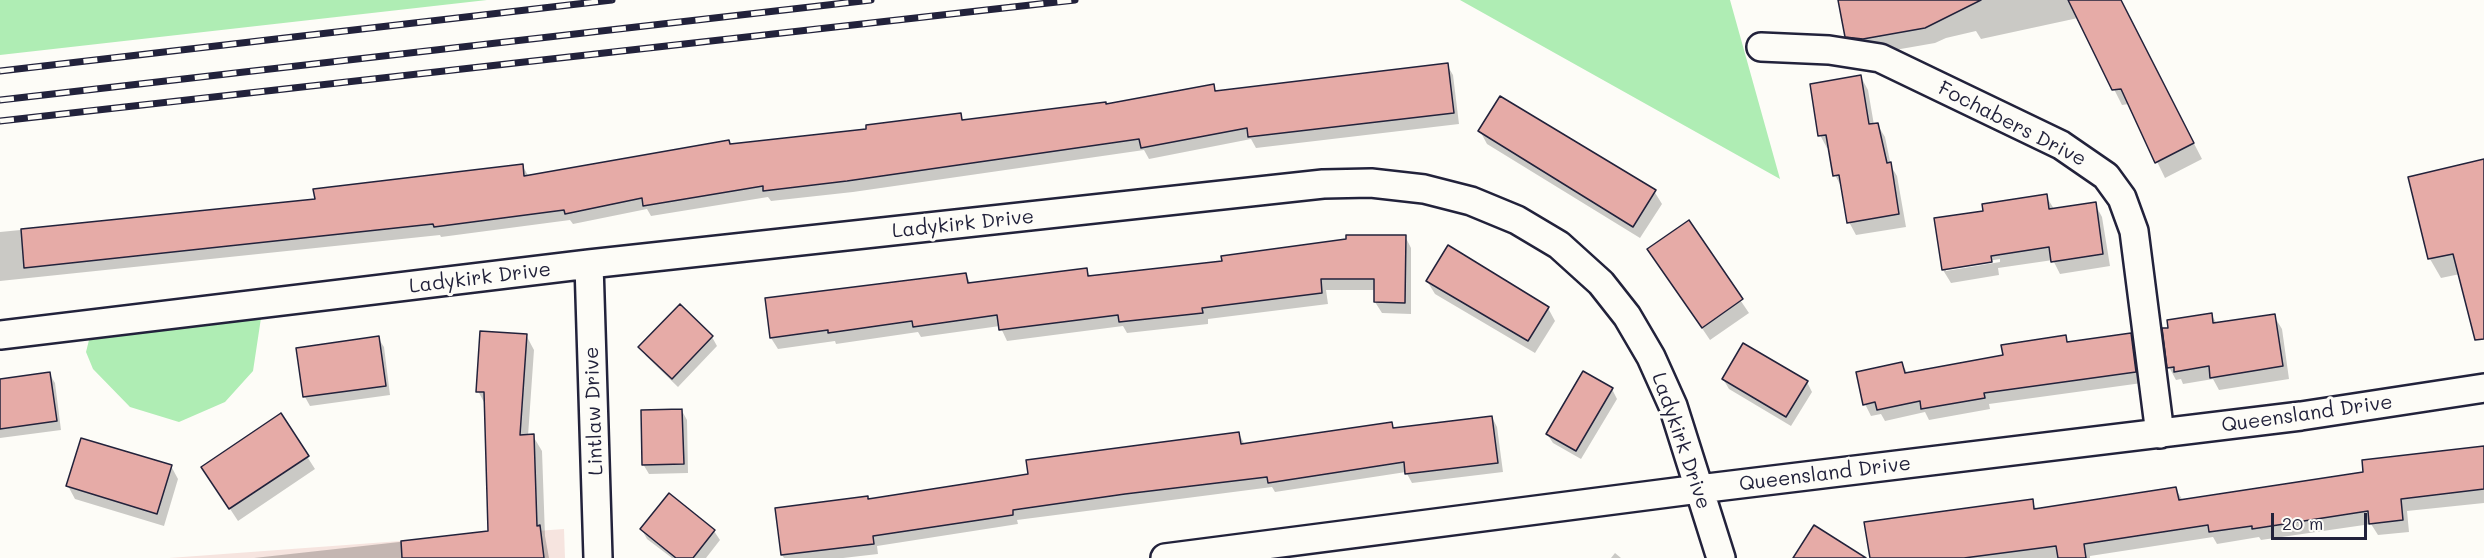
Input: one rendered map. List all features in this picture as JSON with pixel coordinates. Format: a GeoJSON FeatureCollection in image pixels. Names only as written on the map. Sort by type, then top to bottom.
{"type":"FeatureCollection","features":[{"type":"Feature","properties":{"kind":"street","name":"Fochabers Drive"},"geometry":{"type":"LineString","coordinates":[[1761,47],[1828,50],[1880,58],[2061,146],[2106,176],[2122,198],[2134,231],[2160,434]]}},
{"type":"Feature","properties":{"kind":"street","name":"Ladykirk Drive"},"geometry":{"type":"LineString","coordinates":[[0,335],[589,264],[1323,184],[1371,183],[1424,189],[1471,201],[1517,220],[1559,244],[1601,284],[1627,316],[1651,357],[1673,406],[1721,558]]}},
{"type":"Feature","properties":{"kind":"street","name":"Lintlaw Drive"},"geometry":{"type":"LineString","coordinates":[[589,264],[598,558]]}},
{"type":"Feature","properties":{"kind":"street","name":"Queensland Drive"},"geometry":{"type":"LineString","coordinates":[[1165,558],[1699,489],[2160,434],[2484,388]]}},
{"type":"Feature","properties":{"kind":"shaded area"},"geometry":{"type":"Polygon","coordinates":[[[564,529],[565,558],[169,558],[564,529]]]}},
{"type":"Feature","properties":{"kind":"green space"},"geometry":{"type":"Polygon","coordinates":[[[0,0],[487,0],[0,55],[0,0]]]}},
{"type":"Feature","properties":{"kind":"green space"},"geometry":{"type":"Polygon","coordinates":[[[1460,0],[1730,0],[1780,179],[1460,0]]]}},
{"type":"Feature","properties":{"kind":"green space"},"geometry":{"type":"Polygon","coordinates":[[[261,318],[253,371],[225,402],[179,422],[130,407],[93,369],[86,352],[89,340],[261,318]]]}},
{"type":"Feature","properties":{"kind":"building"},"geometry":{"type":"Polygon","coordinates":[[[1838,0],[1981,0],[1925,28],[1863,39],[1845,37],[1838,0]]]}},
{"type":"Feature","properties":{"kind":"building"},"geometry":{"type":"Polygon","coordinates":[[[2068,0],[2121,0],[2194,143],[2155,163],[2121,89],[2112,90],[2068,0]]]}},
{"type":"Feature","properties":{"kind":"building"},"geometry":{"type":"Polygon","coordinates":[[[1448,63],[1454,113],[1248,137],[1247,128],[1141,148],[1139,139],[847,181],[763,191],[763,186],[643,206],[642,198],[565,214],[564,210],[434,227],[433,224],[24,268],[21,229],[315,199],[313,189],[523,164],[524,176],[729,140],[730,144],[866,129],[866,125],[961,113],[962,120],[1106,102],[1106,104],[1214,84],[1215,91],[1448,63]]]}},
{"type":"Feature","properties":{"kind":"building"},"geometry":{"type":"Polygon","coordinates":[[[1861,75],[1869,124],[1878,123],[1887,163],[1891,162],[1899,214],[1847,223],[1839,175],[1833,176],[1826,135],[1818,136],[1810,84],[1861,75]]]}},
{"type":"Feature","properties":{"kind":"building"},"geometry":{"type":"Polygon","coordinates":[[[1500,96],[1656,190],[1633,227],[1478,131],[1500,96]]]}},
{"type":"Feature","properties":{"kind":"building"},"geometry":{"type":"Polygon","coordinates":[[[2484,159],[2484,339],[2475,340],[2453,254],[2428,259],[2408,177],[2484,159]]]}},
{"type":"Feature","properties":{"kind":"building"},"geometry":{"type":"Polygon","coordinates":[[[2047,194],[2049,209],[2096,202],[2103,254],[2051,262],[2049,247],[1991,256],[1992,262],[1942,270],[1934,218],[1983,211],[1982,204],[2047,194]]]}},
{"type":"Feature","properties":{"kind":"building"},"geometry":{"type":"Polygon","coordinates":[[[1689,220],[1743,299],[1702,328],[1647,249],[1689,220]]]}},
{"type":"Feature","properties":{"kind":"building"},"geometry":{"type":"Polygon","coordinates":[[[1346,235],[1406,235],[1405,303],[1374,302],[1374,279],[1321,279],[1322,293],[1202,308],[1203,313],[1119,322],[1118,315],[999,330],[997,315],[913,327],[912,321],[828,333],[828,330],[770,338],[765,298],[966,273],[968,283],[1087,268],[1088,276],[1222,261],[1221,256],[1346,239],[1346,235]]]}},
{"type":"Feature","properties":{"kind":"building"},"geometry":{"type":"Polygon","coordinates":[[[1448,245],[1549,307],[1528,341],[1426,281],[1448,245]]]}},
{"type":"Feature","properties":{"kind":"building"},"geometry":{"type":"Polygon","coordinates":[[[680,304],[713,336],[672,379],[638,347],[680,304]]]}},
{"type":"Feature","properties":{"kind":"building"},"geometry":{"type":"Polygon","coordinates":[[[2212,313],[2213,323],[2275,314],[2283,366],[2210,378],[2209,366],[2174,372],[2174,367],[2167,368],[2162,328],[2168,328],[2167,320],[2212,313]]]}},
{"type":"Feature","properties":{"kind":"building"},"geometry":{"type":"Polygon","coordinates":[[[480,331],[527,334],[520,435],[534,434],[537,526],[540,525],[544,558],[402,558],[401,541],[488,531],[484,392],[476,392],[480,331]]]}},
{"type":"Feature","properties":{"kind":"building"},"geometry":{"type":"Polygon","coordinates":[[[2131,333],[2136,372],[1984,393],[1985,398],[1921,409],[1920,401],[1877,410],[1875,402],[1863,405],[1856,372],[1902,362],[1905,373],[2003,355],[2001,345],[2066,335],[2067,342],[2131,333]]]}},
{"type":"Feature","properties":{"kind":"building"},"geometry":{"type":"Polygon","coordinates":[[[379,336],[386,386],[303,397],[296,348],[379,336]]]}},
{"type":"Feature","properties":{"kind":"building"},"geometry":{"type":"Polygon","coordinates":[[[1743,343],[1808,381],[1786,417],[1722,379],[1743,343]]]}},
{"type":"Feature","properties":{"kind":"building"},"geometry":{"type":"Polygon","coordinates":[[[1583,371],[1613,388],[1576,451],[1546,434],[1583,371]]]}},
{"type":"Feature","properties":{"kind":"building"},"geometry":{"type":"Polygon","coordinates":[[[50,372],[57,421],[0,429],[0,379],[50,372]]]}},
{"type":"Feature","properties":{"kind":"building"},"geometry":{"type":"Polygon","coordinates":[[[682,409],[684,464],[642,465],[641,410],[682,409]]]}},
{"type":"Feature","properties":{"kind":"building"},"geometry":{"type":"Polygon","coordinates":[[[281,413],[309,456],[229,509],[201,467],[281,413]]]}},
{"type":"Feature","properties":{"kind":"building"},"geometry":{"type":"Polygon","coordinates":[[[1492,416],[1498,463],[1405,474],[1404,462],[1268,483],[1267,477],[1125,494],[1013,510],[1013,515],[873,536],[874,544],[781,555],[775,508],[868,496],[868,499],[1028,474],[1026,460],[1239,432],[1241,444],[1392,422],[1393,428],[1492,416]]]}},
{"type":"Feature","properties":{"kind":"building"},"geometry":{"type":"Polygon","coordinates":[[[81,438],[172,465],[157,514],[66,486],[81,438]]]}},
{"type":"Feature","properties":{"kind":"building"},"geometry":{"type":"Polygon","coordinates":[[[2484,446],[2484,489],[2401,499],[2403,520],[2369,524],[2368,511],[2252,529],[2252,526],[2209,532],[2208,525],[2084,544],[2086,558],[2058,558],[2056,546],[1964,558],[1870,558],[1864,522],[2033,499],[2034,509],[2176,487],[2179,500],[2363,472],[2362,460],[2484,446]]]}},
{"type":"Feature","properties":{"kind":"building"},"geometry":{"type":"Polygon","coordinates":[[[669,493],[715,530],[693,558],[676,558],[640,529],[669,493]]]}},
{"type":"Feature","properties":{"kind":"building"},"geometry":{"type":"Polygon","coordinates":[[[1814,525],[1866,558],[1793,558],[1814,525]]]}},
{"type":"Feature","properties":{"kind":"railway"},"geometry":{"type":"LineString","coordinates":[[0,71],[612,0]]}},
{"type":"Feature","properties":{"kind":"railway"},"geometry":{"type":"LineString","coordinates":[[0,100],[871,0]]}},
{"type":"Feature","properties":{"kind":"railway"},"geometry":{"type":"LineString","coordinates":[[0,121],[1075,0]]}}]}
